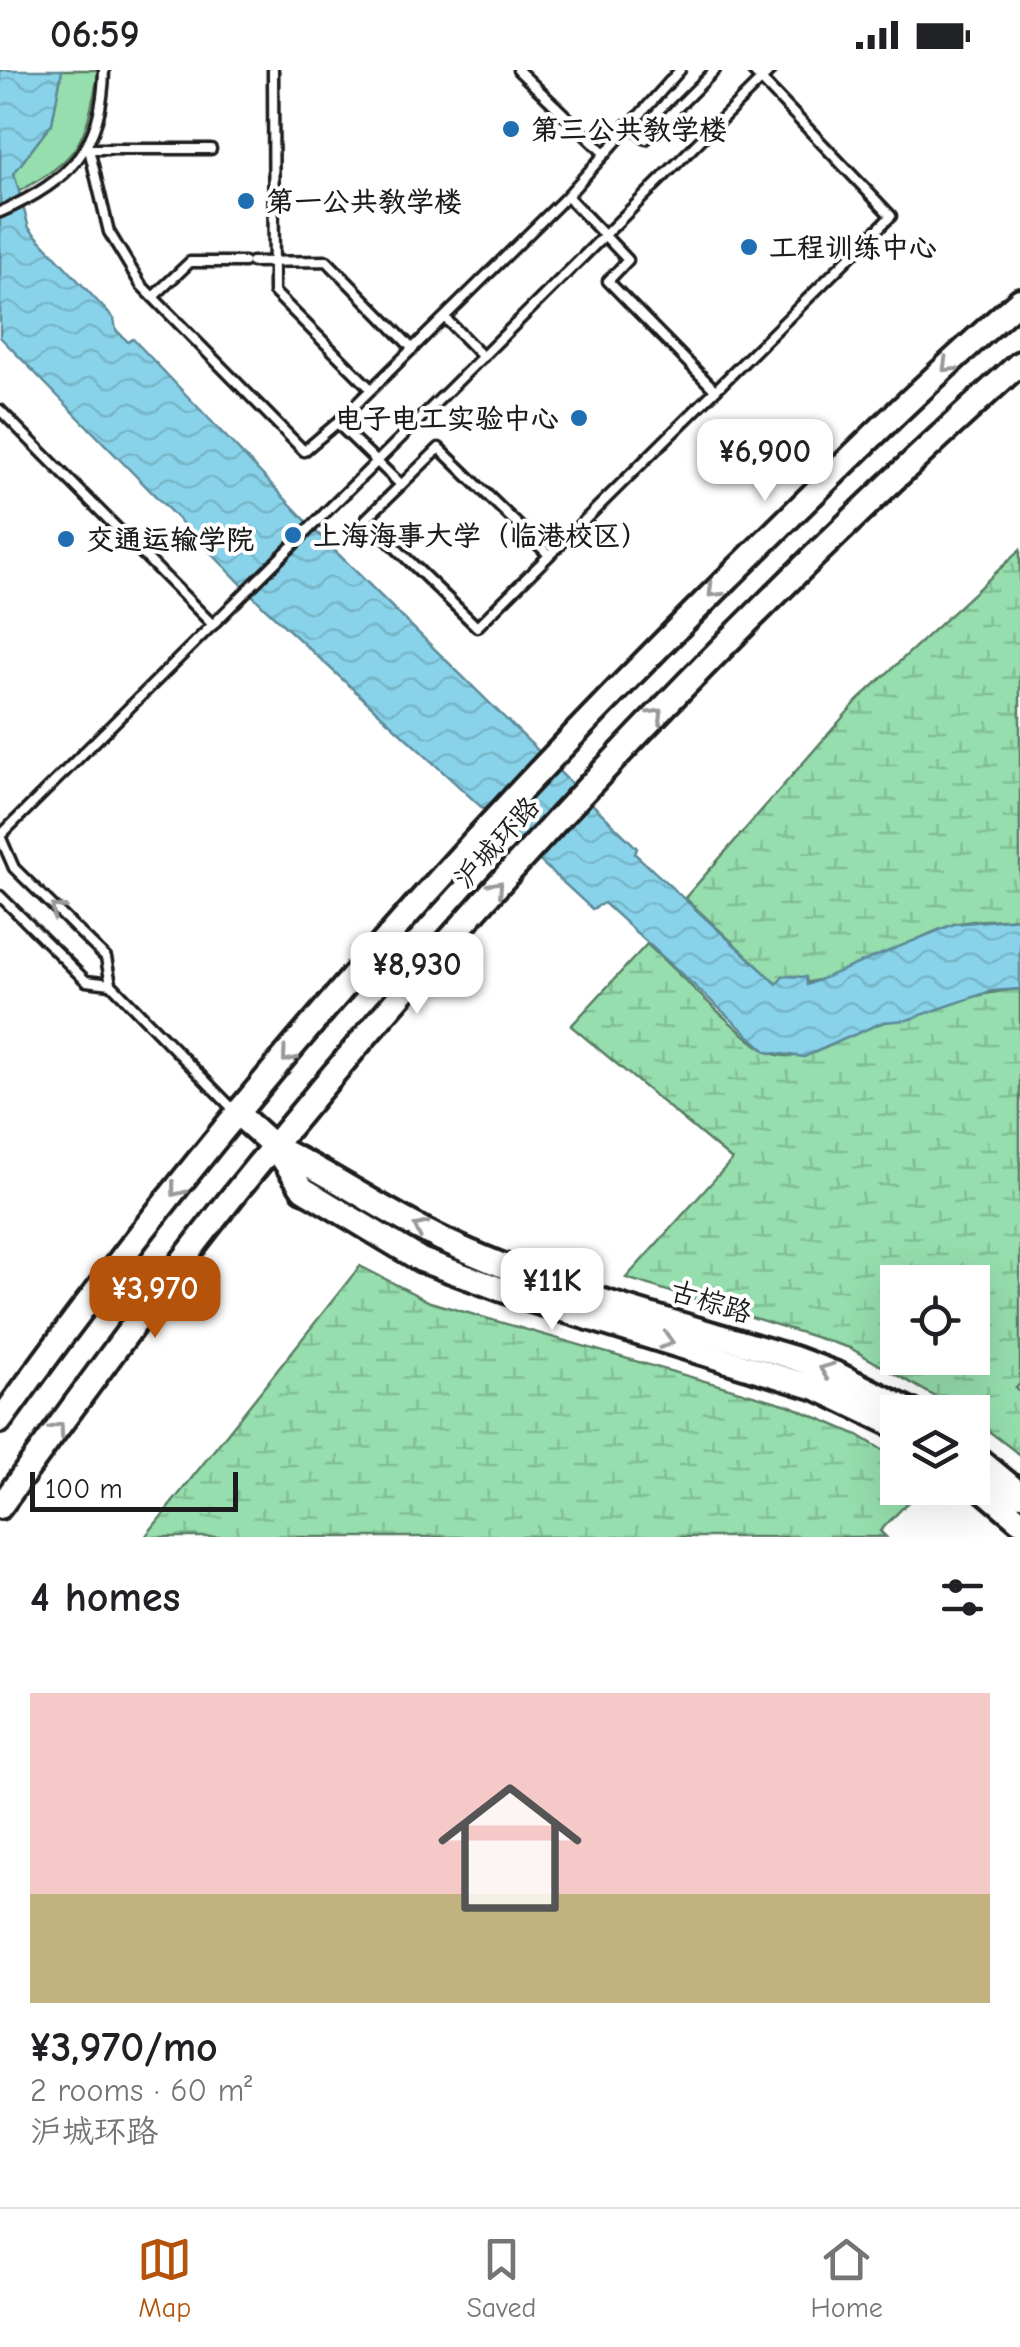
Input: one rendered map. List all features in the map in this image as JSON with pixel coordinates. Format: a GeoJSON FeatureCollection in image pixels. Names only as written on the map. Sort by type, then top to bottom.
{"type":"FeatureCollection","features":[{"type":"Feature","properties":{"kind":"main road","name":"沪城环路"},"geometry":{"type":"LineString","coordinates":[[0,1421],[52,1348],[238,1114],[552,754],[791,515],[1020,300]]}},
{"type":"Feature","properties":{"kind":"main road","name":"沪城环路"},"geometry":{"type":"LineString","coordinates":[[0,1508],[108,1358],[418,974],[589,784],[776,592],[1020,363]]}},
{"type":"Feature","properties":{"kind":"main road","name":"古棕路"},"geometry":{"type":"LineString","coordinates":[[238,1114],[275,1147],[303,1189],[422,1260],[530,1300],[819,1389],[880,1418]]}},
{"type":"Feature","properties":{"kind":"main road","name":"古棕路"},"geometry":{"type":"LineString","coordinates":[[275,1147],[319,1168],[404,1220],[494,1262],[794,1358],[880,1396]]}},
{"type":"Feature","properties":{"kind":"main road"},"geometry":{"type":"LineString","coordinates":[[990,1469],[1020,1494]]}},
{"type":"Feature","properties":{"kind":"main road"},"geometry":{"type":"LineString","coordinates":[[990,1495],[1020,1521]]}},
{"type":"Feature","properties":{"kind":"lane"},"geometry":{"type":"LineString","coordinates":[[104,70],[88,148],[109,232],[152,297],[304,451],[372,390],[568,196],[628,123],[680,70]]}},
{"type":"Feature","properties":{"kind":"lane"},"geometry":{"type":"LineString","coordinates":[[273,70],[274,292],[372,390]]}},
{"type":"Feature","properties":{"kind":"lane"},"geometry":{"type":"LineString","coordinates":[[518,70],[605,154]]}},
{"type":"Feature","properties":{"kind":"lane"},"geometry":{"type":"LineString","coordinates":[[628,123],[646,139],[716,70]]}},
{"type":"Feature","properties":{"kind":"lane"},"geometry":{"type":"LineString","coordinates":[[549,555],[439,448],[366,519],[477,627],[892,216],[752,70]]}},
{"type":"Feature","properties":{"kind":"lane"},"geometry":{"type":"LineString","coordinates":[[0,896],[86,981],[111,984],[106,958],[14,868],[0,836],[608,236],[770,70]]}},
{"type":"Feature","properties":{"kind":"lane"},"geometry":{"type":"LineString","coordinates":[[0,212],[30,199],[62,176],[88,148],[211,150]]}},
{"type":"Feature","properties":{"kind":"lane"},"geometry":{"type":"LineString","coordinates":[[568,196],[628,260],[608,281],[714,389]]}},
{"type":"Feature","properties":{"kind":"lane"},"geometry":{"type":"LineString","coordinates":[[152,297],[190,262],[327,261],[413,348]]}},
{"type":"Feature","properties":{"kind":"lane"},"geometry":{"type":"LineString","coordinates":[[445,318],[483,357]]}},
{"type":"Feature","properties":{"kind":"lane"},"geometry":{"type":"LineString","coordinates":[[0,410],[213,625]]}},
{"type":"Feature","properties":{"kind":"lane"},"geometry":{"type":"LineString","coordinates":[[337,423],[400,486]]}},
{"type":"Feature","properties":{"kind":"lane","name":"古棕路"},"geometry":{"type":"LineString","coordinates":[[111,984],[238,1114]]}},
{"type":"Feature","properties":{"kind":"green space"},"geometry":{"type":"Polygon","coordinates":[[[62,70],[99,70],[84,131],[69,157],[18,192],[14,173],[52,123],[62,70]]]}},
{"type":"Feature","properties":{"kind":"green space"},"geometry":{"type":"Polygon","coordinates":[[[1020,550],[1020,918],[957,924],[844,972],[801,984],[778,985],[685,898],[858,700],[1020,550]]]}},
{"type":"Feature","properties":{"kind":"green space"},"geometry":{"type":"Polygon","coordinates":[[[647,944],[744,1035],[769,1052],[785,1056],[814,1052],[870,1027],[952,1003],[1020,989],[1020,1384],[1016,1388],[1020,1392],[1020,1455],[990,1432],[990,1395],[932,1395],[897,1375],[990,1375],[990,1265],[880,1265],[880,1365],[850,1348],[626,1278],[732,1160],[571,1026],[647,944]]]}},
{"type":"Feature","properties":{"kind":"green space"},"geometry":{"type":"Polygon","coordinates":[[[360,1266],[430,1302],[788,1405],[858,1435],[880,1449],[880,1505],[905,1505],[880,1531],[886,1537],[145,1537],[360,1266]]]}},
{"type":"Feature","properties":{"kind":"water"},"geometry":{"type":"Polygon","coordinates":[[[0,70],[62,70],[52,123],[14,173],[29,228],[114,319],[116,330],[128,342],[133,339],[332,548],[637,848],[635,854],[777,984],[783,976],[806,977],[807,985],[954,924],[1020,918],[1020,989],[991,991],[907,1020],[883,1022],[804,1057],[767,1052],[604,903],[592,909],[265,608],[0,337],[0,70]]]}},
{"type":"Feature","properties":{"kind":"place","name":"第三公共教学楼"},"geometry":{"type":"Point","coordinates":[511,129]}},
{"type":"Feature","properties":{"kind":"place","name":"第一公共教学楼"},"geometry":{"type":"Point","coordinates":[246,201]}},
{"type":"Feature","properties":{"kind":"place","name":"工程训练中心"},"geometry":{"type":"Point","coordinates":[749,247]}},
{"type":"Feature","properties":{"kind":"place","name":"电子电工实验中心"},"geometry":{"type":"Point","coordinates":[579,418]}},
{"type":"Feature","properties":{"kind":"place","name":"上海海事大学（临港校区）"},"geometry":{"type":"Point","coordinates":[293,535]}},
{"type":"Feature","properties":{"kind":"place","name":"交通运输学院"},"geometry":{"type":"Point","coordinates":[66,539]}}]}
